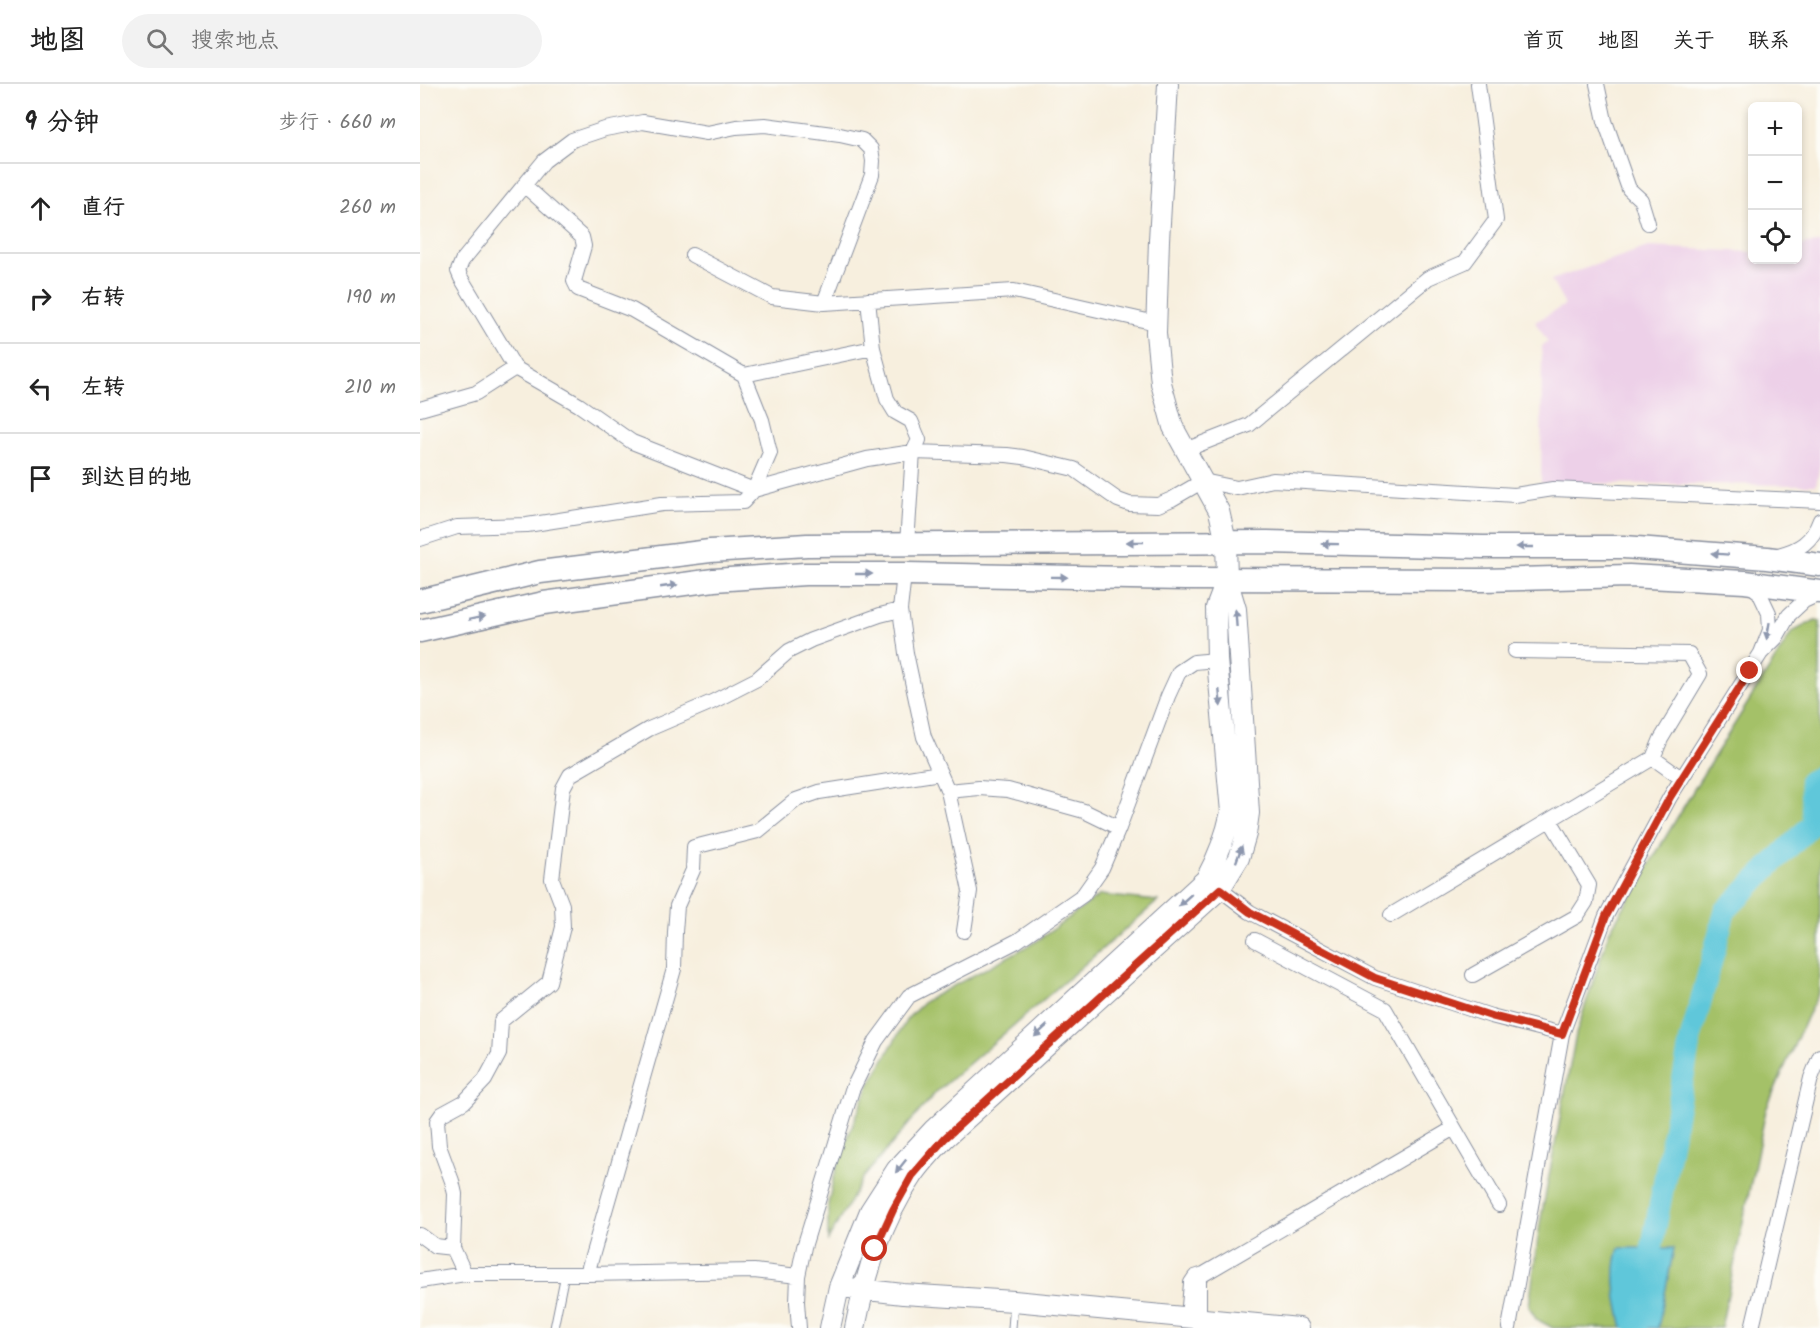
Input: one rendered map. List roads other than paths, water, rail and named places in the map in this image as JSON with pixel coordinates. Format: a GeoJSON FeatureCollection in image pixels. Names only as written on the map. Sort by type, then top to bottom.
{"type":"FeatureCollection","features":[{"type":"Feature","properties":{"kind":"main road"},"geometry":{"type":"LineString","coordinates":[[855,1328],[863,1289],[875,1249],[912,1176],[945,1138],[1239,858],[1246,834],[1249,813],[1236,609],[1227,579],[1226,542],[1220,511],[1173,427],[1161,383],[1156,323],[1168,84]]}},
{"type":"Feature","properties":{"kind":"main road"},"geometry":{"type":"LineString","coordinates":[[420,601],[540,572],[710,551],[807,545],[1226,542],[1624,547],[1767,558],[1820,565]]}},
{"type":"Feature","properties":{"kind":"main road"},"geometry":{"type":"LineString","coordinates":[[420,631],[544,603],[714,580],[805,574],[1483,580],[1629,576],[1745,582],[1820,592]]}},
{"type":"Feature","properties":{"kind":"main road"},"geometry":{"type":"LineString","coordinates":[[830,1328],[839,1287],[870,1211],[897,1169],[934,1129],[1213,884],[1231,812],[1217,660],[1216,608],[1227,579]]}},
{"type":"Feature","properties":{"kind":"main road"},"geometry":{"type":"LineString","coordinates":[[839,1287],[1299,1328]]}},
{"type":"Feature","properties":{"kind":"street"},"geometry":{"type":"LineString","coordinates":[[1185,450],[1249,425],[1428,278],[1465,262],[1496,220],[1478,84]]}},
{"type":"Feature","properties":{"kind":"street"},"geometry":{"type":"LineString","coordinates":[[1597,84],[1605,121],[1629,189],[1641,200],[1648,223]]}},
{"type":"Feature","properties":{"kind":"street"},"geometry":{"type":"LineString","coordinates":[[824,303],[872,175],[871,149],[862,140],[840,135],[765,125],[736,127],[706,134],[644,122],[605,129],[572,140],[544,161],[462,261],[458,271],[515,368],[579,405],[632,441],[754,490],[867,459],[912,452],[1007,455],[1074,469],[1118,500],[1129,504],[1158,505],[1203,481],[1237,488],[1273,480],[1515,495],[1553,489],[1820,501]]}},
{"type":"Feature","properties":{"kind":"street"},"geometry":{"type":"LineString","coordinates":[[420,539],[457,526],[527,525],[662,504],[743,502],[754,490],[770,453],[762,420],[744,375],[632,310],[578,289],[574,280],[584,246],[582,237],[524,185]]}},
{"type":"Feature","properties":{"kind":"street"},"geometry":{"type":"LineString","coordinates":[[692,255],[772,297],[824,303],[1014,291],[1156,323]]}},
{"type":"Feature","properties":{"kind":"street"},"geometry":{"type":"LineString","coordinates":[[868,300],[873,348],[887,399],[895,412],[911,421],[919,440],[912,452],[907,544]]}},
{"type":"Feature","properties":{"kind":"street"},"geometry":{"type":"LineString","coordinates":[[744,375],[873,348]]}},
{"type":"Feature","properties":{"kind":"street"},"geometry":{"type":"LineString","coordinates":[[420,409],[476,393],[515,368]]}},
{"type":"Feature","properties":{"kind":"street"},"geometry":{"type":"LineString","coordinates":[[1767,558],[1796,551],[1810,538],[1820,520]]}},
{"type":"Feature","properties":{"kind":"street"},"geometry":{"type":"LineString","coordinates":[[904,574],[900,610],[906,653],[924,737],[948,791],[970,891],[964,931]]}},
{"type":"Feature","properties":{"kind":"street"},"geometry":{"type":"LineString","coordinates":[[1509,1328],[1562,1034],[1606,916],[1681,778],[1761,653],[1770,630],[1769,613],[1759,592],[1745,582]]}},
{"type":"Feature","properties":{"kind":"street"},"geometry":{"type":"LineString","coordinates":[[1761,653],[1776,638],[1788,615],[1804,601],[1820,592]]}},
{"type":"Feature","properties":{"kind":"street"},"geometry":{"type":"LineString","coordinates":[[465,1274],[453,1248],[455,1194],[439,1146],[437,1121],[442,1114],[464,1102],[485,1080],[499,1054],[501,1021],[549,982],[563,927],[562,905],[552,879],[563,788],[570,775],[649,729],[712,702],[757,679],[789,651],[811,640],[900,610]]}},
{"type":"Feature","properties":{"kind":"street"},"geometry":{"type":"LineString","coordinates":[[1391,915],[1653,758],[1661,739],[1700,674],[1689,654],[1515,651]]}},
{"type":"Feature","properties":{"kind":"street"},"geometry":{"type":"LineString","coordinates":[[799,1328],[798,1276],[804,1247],[852,1090],[876,1041],[909,996],[1017,941],[1083,895],[1102,868],[1179,672],[1194,662],[1217,660]]}},
{"type":"Feature","properties":{"kind":"street"},"geometry":{"type":"LineString","coordinates":[[1653,758],[1681,778]]}},
{"type":"Feature","properties":{"kind":"street"},"geometry":{"type":"LineString","coordinates":[[586,1274],[675,969],[677,906],[693,870],[694,847],[758,831],[796,800],[819,792],[940,772]]}},
{"type":"Feature","properties":{"kind":"street"},"geometry":{"type":"LineString","coordinates":[[948,791],[979,788],[1008,790],[1084,811],[1119,828]]}},
{"type":"Feature","properties":{"kind":"street"},"geometry":{"type":"LineString","coordinates":[[1473,975],[1577,916],[1586,902],[1589,885],[1550,820]]}},
{"type":"Feature","properties":{"kind":"street"},"geometry":{"type":"LineString","coordinates":[[1213,884],[1250,912],[1375,978],[1491,1016],[1562,1034]]}},
{"type":"Feature","properties":{"kind":"street"},"geometry":{"type":"LineString","coordinates":[[1255,940],[1385,1009],[1499,1205]]}},
{"type":"Feature","properties":{"kind":"street"},"geometry":{"type":"LineString","coordinates":[[1752,1328],[1816,1080],[1820,1056]]}},
{"type":"Feature","properties":{"kind":"street"},"geometry":{"type":"LineString","coordinates":[[1194,1318],[1191,1283],[1195,1277],[1204,1274],[1454,1128]]}},
{"type":"Feature","properties":{"kind":"street"},"geometry":{"type":"LineString","coordinates":[[420,1235],[435,1246],[453,1248]]}},
{"type":"Feature","properties":{"kind":"street"},"geometry":{"type":"LineString","coordinates":[[420,1281],[465,1274],[754,1271],[798,1276]]}},
{"type":"Feature","properties":{"kind":"lane"},"geometry":{"type":"LineString","coordinates":[[554,1328],[565,1274]]}},
{"type":"Feature","properties":{"kind":"lane"},"geometry":{"type":"LineString","coordinates":[[1012,1328],[1014,1301]]}},
{"type":"Feature","properties":{"kind":"water"},"geometry":{"type":"Polygon","coordinates":[[[1619,1248],[1674,1248],[1658,1328],[1623,1328],[1615,1278],[1619,1248]]]}},
{"type":"Feature","properties":{"kind":"waterway"},"geometry":{"type":"LineString","coordinates":[[1637,1328],[1690,1041],[1725,911],[1813,823],[1810,781],[1820,776]]}}]}
